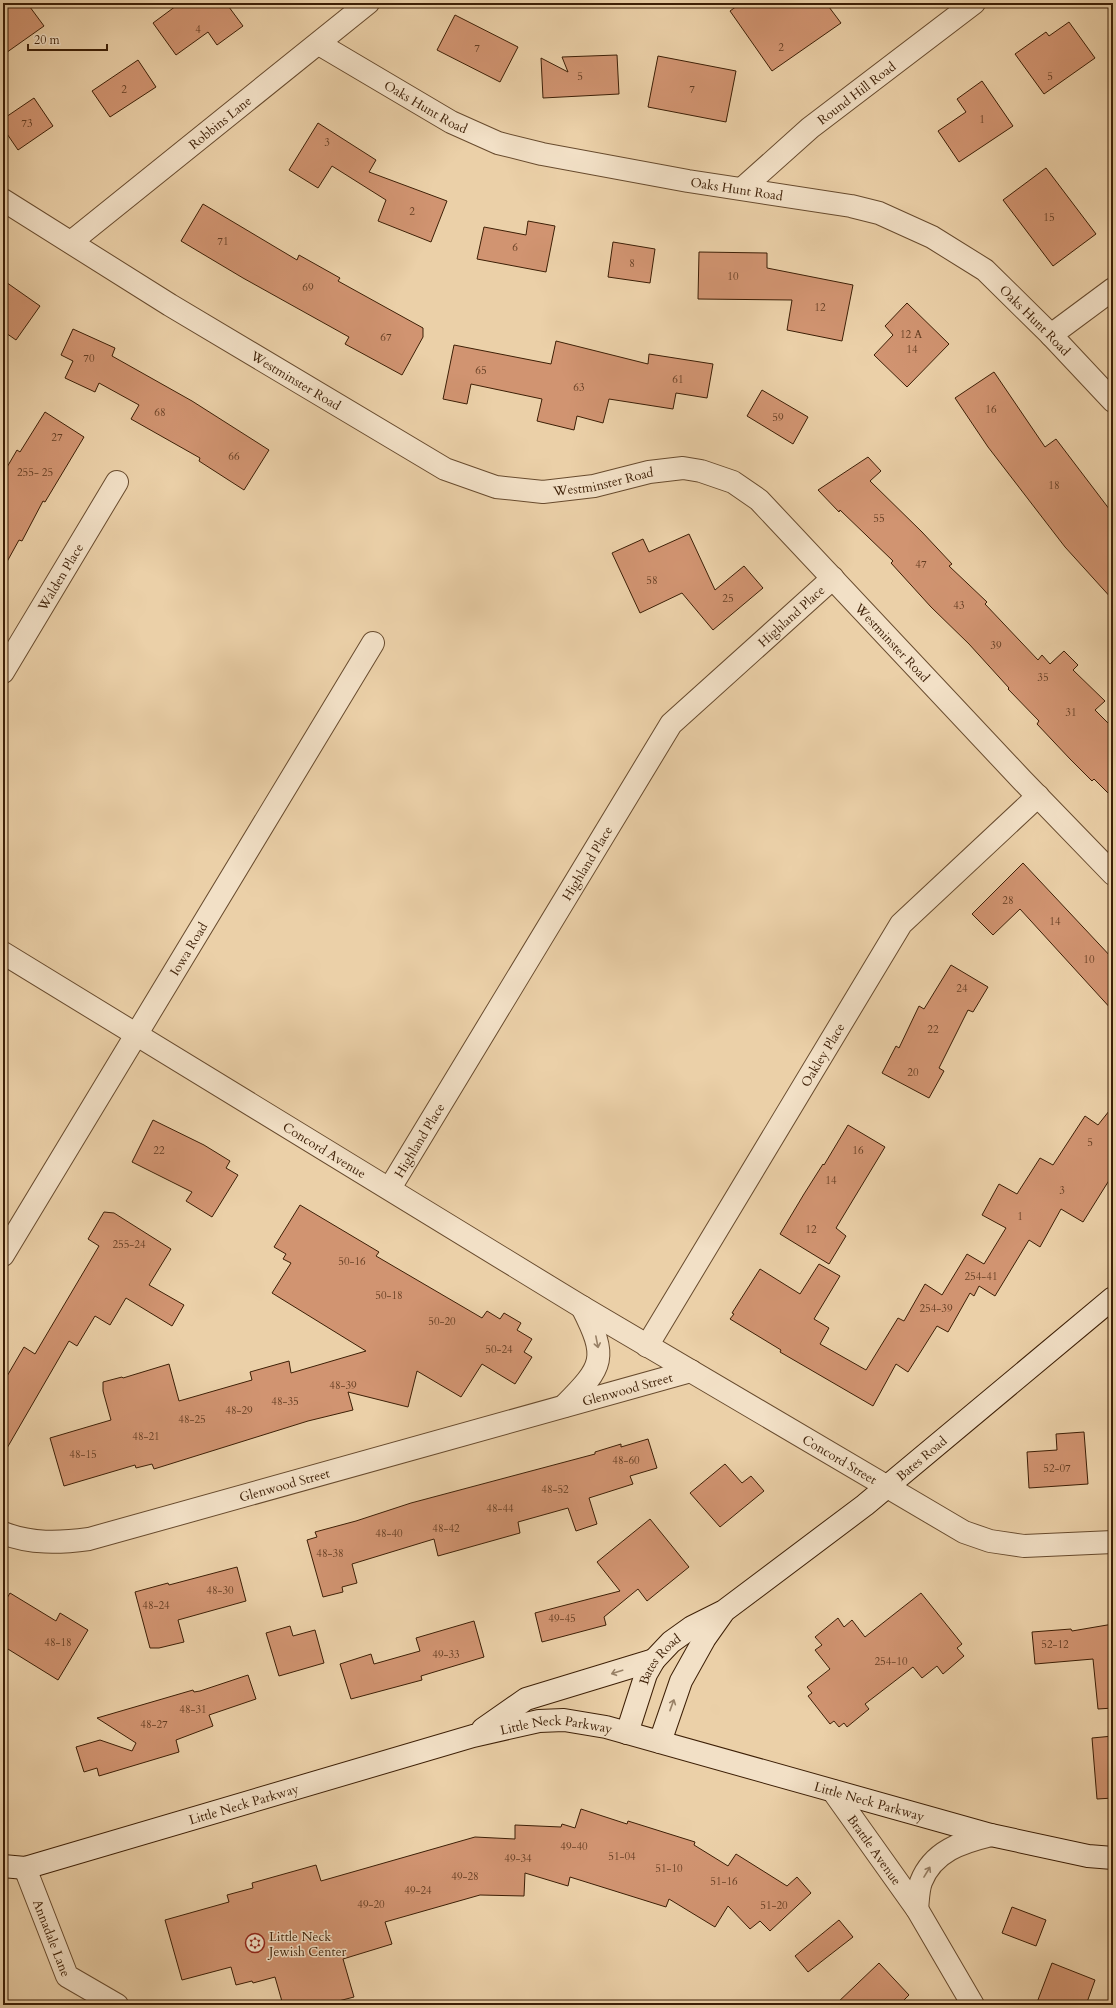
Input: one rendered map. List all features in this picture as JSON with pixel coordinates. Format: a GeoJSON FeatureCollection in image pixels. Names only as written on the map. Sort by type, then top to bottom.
{"type":"FeatureCollection","features":[{"type":"Feature","properties":{"kind":"street","name":"Robbins Lane"},"geometry":{"type":"LineString","coordinates":[[71,242],[319,44],[368,3]]}},
{"type":"Feature","properties":{"kind":"street","name":"Round Hill Road"},"geometry":{"type":"LineString","coordinates":[[743,188],[810,128],[974,3]]}},
{"type":"Feature","properties":{"kind":"street","name":"Oaks Hunt Road"},"geometry":{"type":"LineString","coordinates":[[319,44],[451,122],[498,143],[542,154],[688,181],[743,188],[879,213],[932,237],[985,270],[1051,335],[1113,401]]}},
{"type":"Feature","properties":{"kind":"street","name":"Westminster Road"},"geometry":{"type":"LineString","coordinates":[[3,200],[170,305],[445,469],[496,487],[543,492],[594,486],[649,472],[683,468],[701,471],[733,482],[759,500],[1113,874]]}},
{"type":"Feature","properties":{"kind":"street"},"geometry":{"type":"LineString","coordinates":[[1051,335],[1113,289]]}},
{"type":"Feature","properties":{"kind":"street","name":"Walden Place"},"geometry":{"type":"LineString","coordinates":[[3,672],[117,482]]}},
{"type":"Feature","properties":{"kind":"street","name":"Highland Place"},"geometry":{"type":"LineString","coordinates":[[390,1188],[671,724],[833,578]]}},
{"type":"Feature","properties":{"kind":"street","name":"Iowa Road"},"geometry":{"type":"LineString","coordinates":[[3,1255],[373,643]]}},
{"type":"Feature","properties":{"kind":"street","name":"Oakley Place"},"geometry":{"type":"LineString","coordinates":[[647,1346],[901,924],[1038,796]]}},
{"type":"Feature","properties":{"kind":"street","name":"Concord Avenue"},"geometry":{"type":"LineString","coordinates":[[3,953],[647,1346]]}},
{"type":"Feature","properties":{"kind":"street","name":"Bates Road"},"geometry":{"type":"LineString","coordinates":[[627,1733],[646,1674],[654,1660],[676,1638],[692,1627],[724,1611],[887,1487],[1113,1298]]}},
{"type":"Feature","properties":{"kind":"street","name":"Glenwood Street"},"geometry":{"type":"LineString","coordinates":[[564,1406],[589,1379],[595,1369],[599,1357],[595,1334],[582,1307]]}},
{"type":"Feature","properties":{"kind":"street","name":"Concord Street"},"geometry":{"type":"LineString","coordinates":[[647,1346],[964,1532],[990,1541],[1024,1546],[1113,1542]]}},
{"type":"Feature","properties":{"kind":"street","name":"Glenwood Street"},"geometry":{"type":"LineString","coordinates":[[3,1533],[37,1542],[62,1542],[89,1539],[691,1372]]}},
{"type":"Feature","properties":{"kind":"street","name":"Bates Road"},"geometry":{"type":"LineString","coordinates":[[660,1742],[681,1681],[705,1638],[724,1611]]}},
{"type":"Feature","properties":{"kind":"street"},"geometry":{"type":"LineString","coordinates":[[473,1736],[526,1699],[654,1660]]}},
{"type":"Feature","properties":{"kind":"street","name":"Little Neck Parkway"},"geometry":{"type":"LineString","coordinates":[[3,1866],[25,1868],[473,1736],[539,1721],[564,1720],[627,1733],[992,1834],[1088,1856],[1113,1858]]}},
{"type":"Feature","properties":{"kind":"street","name":"Brattle Avenue"},"geometry":{"type":"LineString","coordinates":[[834,1791],[917,1909],[973,2005]]}},
{"type":"Feature","properties":{"kind":"street","name":"Brattle Avenue"},"geometry":{"type":"LineString","coordinates":[[917,1909],[921,1882],[931,1864],[942,1852],[967,1841],[992,1834]]}},
{"type":"Feature","properties":{"kind":"street","name":"Annadale Lane"},"geometry":{"type":"LineString","coordinates":[[25,1868],[67,1976],[117,2005]]}},
{"type":"Feature","properties":{"kind":"building"},"geometry":{"type":"Polygon","coordinates":[[[3,3],[27,3],[44,26],[3,55],[3,3]]]}},
{"type":"Feature","properties":{"kind":"building"},"geometry":{"type":"Polygon","coordinates":[[[180,3],[226,3],[243,26],[217,45],[208,32],[176,55],[153,23],[180,3]]]}},
{"type":"Feature","properties":{"kind":"building"},"geometry":{"type":"Polygon","coordinates":[[[741,3],[826,3],[841,23],[772,71],[730,11],[741,3]]]}},
{"type":"Feature","properties":{"kind":"building"},"geometry":{"type":"Polygon","coordinates":[[[455,15],[518,47],[500,82],[437,50],[455,15]]]}},
{"type":"Feature","properties":{"kind":"building"},"geometry":{"type":"Polygon","coordinates":[[[1069,22],[1095,58],[1044,94],[1015,54],[1046,32],[1049,36],[1069,22]]]}},
{"type":"Feature","properties":{"kind":"building"},"geometry":{"type":"Polygon","coordinates":[[[617,55],[619,94],[543,98],[541,58],[568,72],[562,57],[617,55]]]}},
{"type":"Feature","properties":{"kind":"building"},"geometry":{"type":"Polygon","coordinates":[[[658,56],[736,71],[726,122],[648,107],[658,56]]]}},
{"type":"Feature","properties":{"kind":"building"},"geometry":{"type":"Polygon","coordinates":[[[138,60],[156,87],[110,117],[92,91],[138,60]]]}},
{"type":"Feature","properties":{"kind":"building"},"geometry":{"type":"Polygon","coordinates":[[[982,81],[1013,126],[959,162],[938,131],[966,112],[957,99],[982,81]]]}},
{"type":"Feature","properties":{"kind":"building"},"geometry":{"type":"Polygon","coordinates":[[[34,98],[53,126],[18,150],[3,128],[3,119],[34,98]]]}},
{"type":"Feature","properties":{"kind":"building"},"geometry":{"type":"Polygon","coordinates":[[[318,123],[376,160],[369,172],[447,201],[431,242],[378,221],[386,200],[332,166],[318,188],[289,170],[318,123]]]}},
{"type":"Feature","properties":{"kind":"building"},"geometry":{"type":"Polygon","coordinates":[[[1046,168],[1096,234],[1053,266],[1003,200],[1046,168]]]}},
{"type":"Feature","properties":{"kind":"building"},"geometry":{"type":"Polygon","coordinates":[[[203,204],[297,260],[299,255],[340,278],[338,281],[423,328],[423,337],[402,375],[345,344],[349,337],[243,278],[181,241],[203,204]]]}},
{"type":"Feature","properties":{"kind":"building"},"geometry":{"type":"Polygon","coordinates":[[[528,221],[555,226],[546,272],[477,259],[484,227],[526,235],[528,221]]]}},
{"type":"Feature","properties":{"kind":"building"},"geometry":{"type":"Polygon","coordinates":[[[613,242],[655,249],[650,283],[608,277],[613,242]]]}},
{"type":"Feature","properties":{"kind":"building"},"geometry":{"type":"Polygon","coordinates":[[[699,252],[767,253],[767,268],[853,285],[842,341],[787,330],[792,300],[698,299],[699,252]]]}},
{"type":"Feature","properties":{"kind":"building"},"geometry":{"type":"Polygon","coordinates":[[[3,280],[40,306],[16,340],[3,331],[3,280]]]}},
{"type":"Feature","properties":{"kind":"building"},"geometry":{"type":"Polygon","coordinates":[[[907,303],[949,344],[907,387],[874,355],[893,335],[885,326],[907,303]]]}},
{"type":"Feature","properties":{"kind":"building"},"geometry":{"type":"Polygon","coordinates":[[[73,329],[115,348],[112,356],[192,401],[269,450],[244,490],[199,461],[200,458],[131,419],[139,405],[99,383],[95,392],[65,378],[73,361],[61,355],[73,329]]]}},
{"type":"Feature","properties":{"kind":"building"},"geometry":{"type":"Polygon","coordinates":[[[556,341],[648,364],[649,354],[713,364],[707,398],[676,393],[673,409],[609,399],[603,423],[577,416],[574,430],[537,421],[542,399],[471,384],[467,404],[443,399],[454,345],[551,364],[556,341]]]}},
{"type":"Feature","properties":{"kind":"building"},"geometry":{"type":"Polygon","coordinates":[[[994,372],[1045,447],[1056,439],[1113,514],[1113,600],[1065,547],[988,447],[955,398],[994,372]]]}},
{"type":"Feature","properties":{"kind":"building"},"geometry":{"type":"Polygon","coordinates":[[[762,390],[808,417],[793,444],[747,416],[762,390]]]}},
{"type":"Feature","properties":{"kind":"building"},"geometry":{"type":"Polygon","coordinates":[[[45,412],[84,437],[45,502],[43,501],[22,541],[19,540],[3,569],[3,474],[17,450],[20,452],[45,412]]]}},
{"type":"Feature","properties":{"kind":"building"},"geometry":{"type":"Polygon","coordinates":[[[868,457],[881,471],[870,481],[922,532],[952,564],[949,566],[987,602],[985,604],[1038,660],[1042,655],[1050,664],[1064,651],[1078,665],[1073,670],[1105,701],[1095,710],[1113,728],[1113,798],[1094,779],[1092,781],[1037,724],[1039,721],[1008,689],[1009,688],[969,644],[931,607],[891,563],[893,561],[840,510],[839,512],[818,490],[868,457]]]}},
{"type":"Feature","properties":{"kind":"building"},"geometry":{"type":"Polygon","coordinates":[[[689,534],[715,590],[744,566],[763,588],[713,630],[682,593],[640,613],[612,553],[643,539],[649,552],[689,534]]]}},
{"type":"Feature","properties":{"kind":"building"},"geometry":{"type":"Polygon","coordinates":[[[1023,863],[1113,959],[1113,1011],[1020,909],[993,935],[972,914],[1023,863]]]}},
{"type":"Feature","properties":{"kind":"building"},"geometry":{"type":"Polygon","coordinates":[[[951,965],[988,987],[973,1012],[968,1010],[939,1068],[944,1071],[929,1098],[882,1073],[896,1046],[899,1048],[919,1006],[924,1009],[951,965]]]}},
{"type":"Feature","properties":{"kind":"building"},"geometry":{"type":"Polygon","coordinates":[[[1113,1106],[1113,1174],[1083,1222],[1061,1209],[1040,1247],[1029,1240],[995,1296],[979,1286],[974,1296],[970,1293],[948,1332],[937,1326],[908,1372],[896,1364],[873,1406],[780,1352],[781,1350],[730,1319],[734,1314],[732,1313],[760,1269],[800,1294],[819,1264],[840,1276],[814,1319],[829,1328],[820,1344],[866,1370],[898,1318],[904,1321],[925,1284],[942,1295],[967,1254],[984,1264],[1006,1228],[982,1215],[999,1184],[1017,1194],[1040,1158],[1053,1165],[1085,1116],[1098,1125],[1113,1106]]]}},
{"type":"Feature","properties":{"kind":"building"},"geometry":{"type":"Polygon","coordinates":[[[153,1120],[204,1145],[230,1161],[226,1168],[238,1175],[212,1217],[186,1201],[192,1192],[132,1162],[153,1120]]]}},
{"type":"Feature","properties":{"kind":"building"},"geometry":{"type":"Polygon","coordinates":[[[848,1125],[885,1147],[836,1228],[846,1236],[829,1264],[780,1234],[848,1125]]]}},
{"type":"Feature","properties":{"kind":"building"},"geometry":{"type":"Polygon","coordinates":[[[300,1205],[379,1252],[376,1256],[482,1318],[487,1311],[500,1319],[504,1313],[521,1323],[517,1330],[532,1339],[524,1352],[532,1357],[515,1384],[482,1364],[461,1397],[417,1371],[408,1407],[348,1392],[353,1410],[308,1421],[154,1469],[152,1464],[136,1468],[135,1465],[64,1486],[50,1438],[111,1420],[103,1391],[103,1382],[123,1378],[169,1364],[179,1401],[252,1380],[250,1372],[289,1361],[291,1373],[366,1351],[272,1293],[291,1263],[283,1259],[286,1254],[274,1247],[300,1205]]]}},
{"type":"Feature","properties":{"kind":"building"},"geometry":{"type":"Polygon","coordinates":[[[104,1212],[114,1213],[171,1249],[149,1285],[184,1305],[172,1326],[126,1298],[110,1325],[95,1316],[77,1346],[69,1341],[3,1455],[3,1383],[24,1347],[35,1354],[99,1246],[88,1239],[104,1212]]]}},
{"type":"Feature","properties":{"kind":"building"},"geometry":{"type":"Polygon","coordinates":[[[1084,1432],[1088,1484],[1029,1488],[1027,1452],[1057,1450],[1056,1434],[1084,1432]]]}},
{"type":"Feature","properties":{"kind":"building"},"geometry":{"type":"Polygon","coordinates":[[[648,1439],[657,1468],[630,1476],[633,1484],[589,1498],[597,1524],[576,1531],[568,1508],[518,1522],[520,1533],[438,1556],[434,1539],[352,1564],[357,1583],[342,1587],[343,1592],[323,1597],[307,1540],[317,1537],[315,1532],[356,1521],[411,1503],[595,1454],[595,1452],[621,1444],[621,1447],[648,1439]]]}},
{"type":"Feature","properties":{"kind":"building"},"geometry":{"type":"Polygon","coordinates":[[[725,1464],[742,1483],[751,1476],[764,1491],[720,1527],[690,1493],[725,1464]]]}},
{"type":"Feature","properties":{"kind":"building"},"geometry":{"type":"Polygon","coordinates":[[[650,1519],[689,1567],[647,1601],[638,1589],[604,1617],[606,1625],[542,1642],[535,1613],[620,1591],[597,1562],[650,1519]]]}},
{"type":"Feature","properties":{"kind":"building"},"geometry":{"type":"Polygon","coordinates":[[[237,1567],[246,1601],[178,1620],[184,1642],[159,1648],[150,1648],[135,1592],[168,1583],[169,1585],[237,1567]]]}},
{"type":"Feature","properties":{"kind":"building"},"geometry":{"type":"Polygon","coordinates":[[[10,1593],[56,1621],[60,1613],[88,1630],[58,1680],[3,1646],[3,1605],[10,1593]]]}},
{"type":"Feature","properties":{"kind":"building"},"geometry":{"type":"Polygon","coordinates":[[[921,1593],[962,1644],[957,1648],[964,1656],[943,1674],[937,1666],[922,1678],[913,1667],[865,1704],[869,1709],[847,1727],[844,1723],[839,1727],[834,1721],[830,1724],[808,1696],[812,1693],[807,1687],[830,1669],[815,1650],[822,1645],[815,1637],[838,1618],[844,1627],[852,1620],[865,1637],[921,1593]]]}},
{"type":"Feature","properties":{"kind":"building"},"geometry":{"type":"Polygon","coordinates":[[[474,1621],[484,1657],[421,1676],[422,1680],[351,1699],[340,1664],[371,1654],[374,1664],[420,1651],[416,1638],[474,1621]]]}},
{"type":"Feature","properties":{"kind":"building"},"geometry":{"type":"Polygon","coordinates":[[[1113,1624],[1113,1708],[1098,1709],[1093,1659],[1035,1664],[1032,1632],[1071,1629],[1072,1631],[1113,1624]]]}},
{"type":"Feature","properties":{"kind":"building"},"geometry":{"type":"Polygon","coordinates":[[[290,1626],[293,1636],[315,1630],[324,1663],[279,1676],[266,1633],[290,1626]]]}},
{"type":"Feature","properties":{"kind":"building"},"geometry":{"type":"Polygon","coordinates":[[[248,1675],[256,1699],[209,1715],[213,1726],[176,1740],[179,1752],[99,1776],[97,1768],[84,1772],[76,1747],[100,1740],[132,1751],[136,1743],[97,1718],[193,1690],[194,1692],[200,1691],[248,1675]]]}},
{"type":"Feature","properties":{"kind":"building"},"geometry":{"type":"Polygon","coordinates":[[[1113,1736],[1113,1798],[1097,1799],[1092,1738],[1113,1736]]]}},
{"type":"Feature","properties":{"kind":"building"},"geometry":{"type":"Polygon","coordinates":[[[581,1809],[627,1824],[628,1821],[695,1842],[694,1845],[728,1866],[736,1854],[787,1886],[797,1877],[811,1893],[770,1931],[760,1921],[750,1929],[728,1906],[715,1927],[669,1899],[666,1907],[570,1877],[568,1886],[525,1873],[524,1896],[480,1895],[385,1922],[392,1944],[343,1959],[354,1997],[323,2005],[283,2005],[275,1977],[253,1983],[252,1981],[236,1985],[231,1967],[182,1980],[165,1920],[229,1902],[227,1895],[253,1888],[252,1883],[316,1865],[321,1881],[475,1837],[515,1839],[515,1825],[561,1827],[562,1824],[575,1828],[581,1809]]]}},
{"type":"Feature","properties":{"kind":"building"},"geometry":{"type":"Polygon","coordinates":[[[1012,1907],[1046,1920],[1036,1946],[1002,1933],[1012,1907]]]}},
{"type":"Feature","properties":{"kind":"building"},"geometry":{"type":"Polygon","coordinates":[[[839,1920],[853,1937],[808,1972],[795,1956],[839,1920]]]}},
{"type":"Feature","properties":{"kind":"building"},"geometry":{"type":"Polygon","coordinates":[[[879,1963],[909,1995],[899,2005],[835,2005],[879,1963]]]}},
{"type":"Feature","properties":{"kind":"building"},"geometry":{"type":"Polygon","coordinates":[[[1052,1963],[1095,1980],[1086,2005],[1036,2005],[1052,1963]]]}},
{"type":"Feature","properties":{"kind":"place","name":"Little Neck Jewish Center"},"geometry":{"type":"Point","coordinates":[255,1943]}}]}
